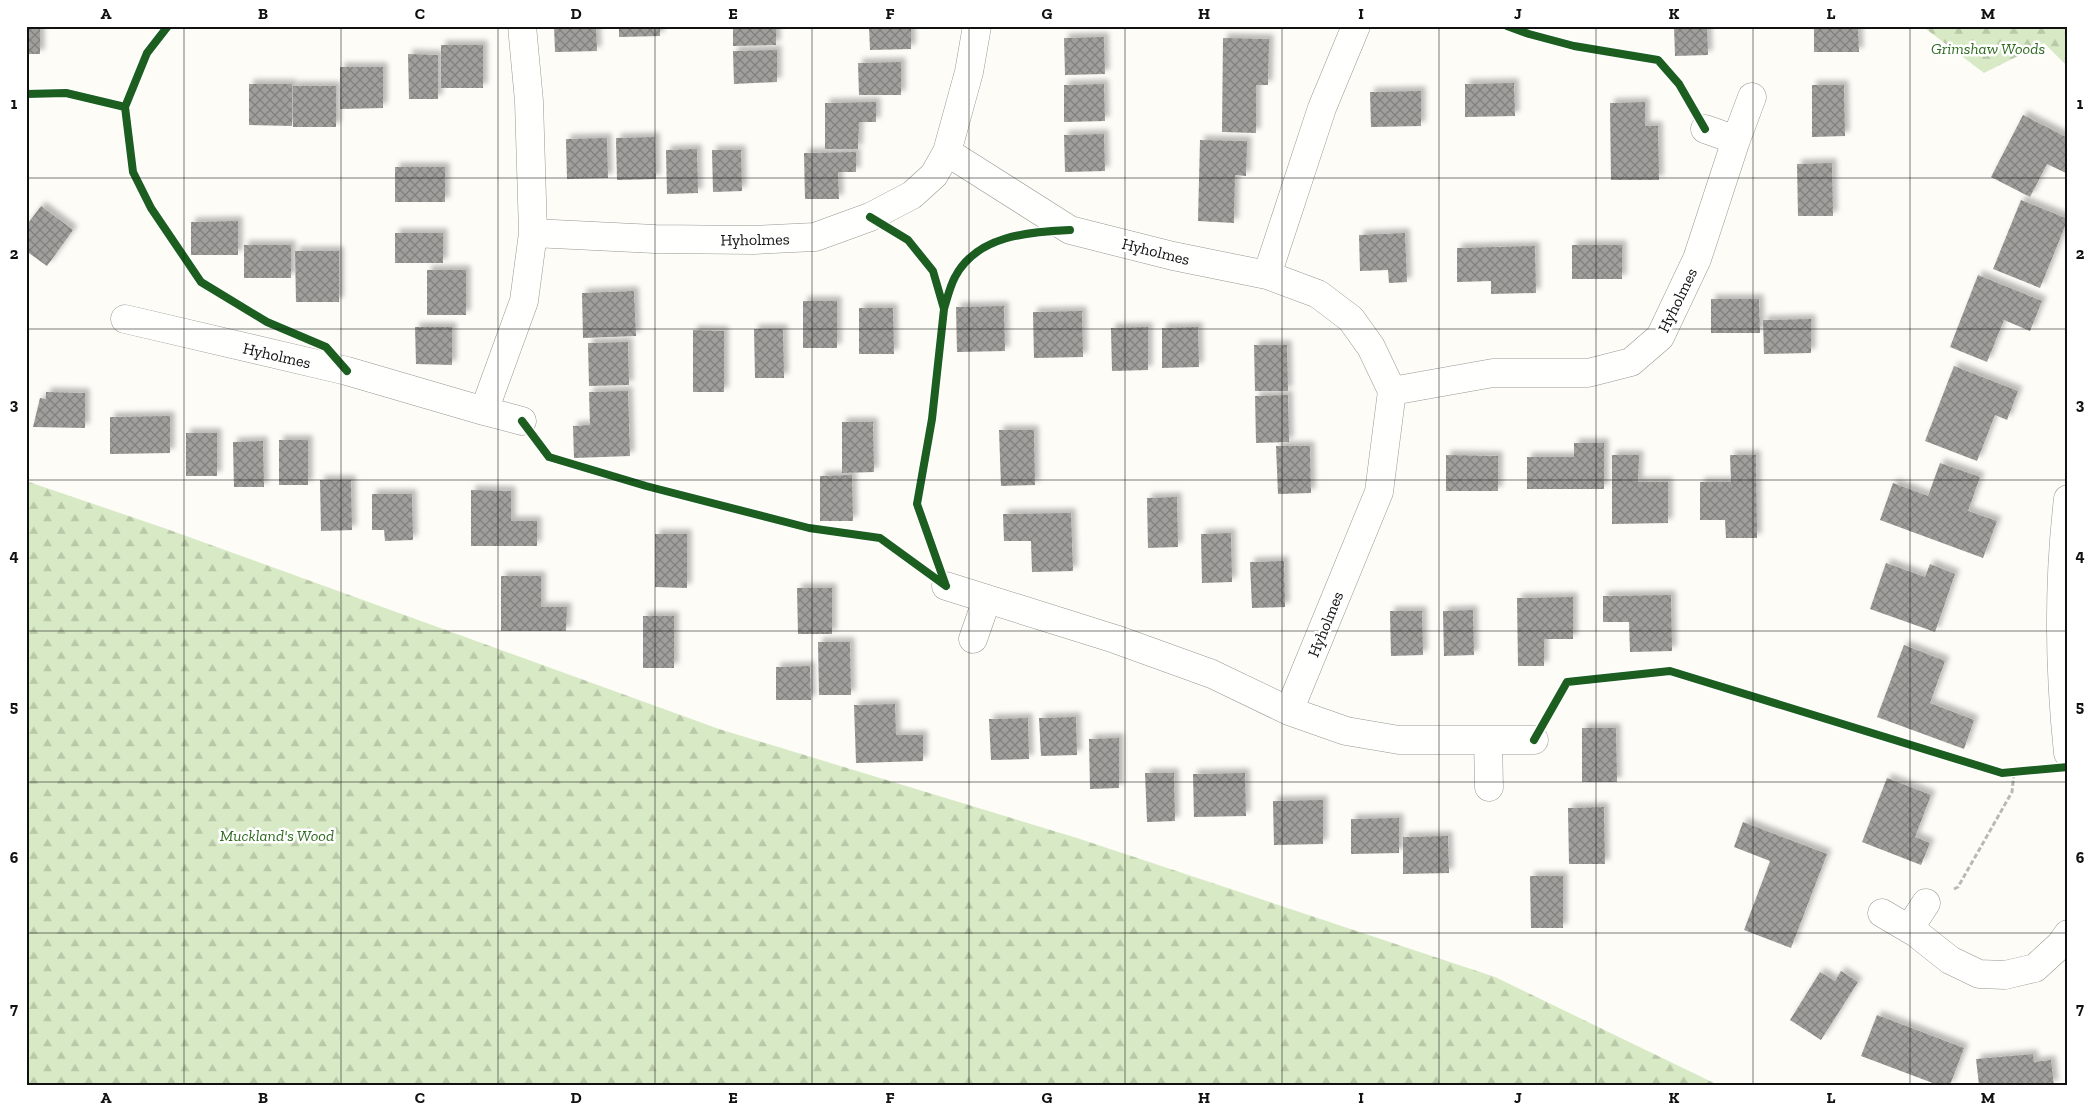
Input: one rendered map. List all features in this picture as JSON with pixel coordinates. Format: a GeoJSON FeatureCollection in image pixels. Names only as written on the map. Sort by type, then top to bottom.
{"type":"FeatureCollection","features":[{"type":"Feature","properties":{"kind":"street"},"geometry":{"type":"LineString","coordinates":[[484,410],[524,301],[533,233],[529,101],[522,26]]}},
{"type":"Feature","properties":{"kind":"street","name":"Hyholmes"},"geometry":{"type":"LineString","coordinates":[[533,233],[655,239],[754,240],[815,236],[870,217],[912,195],[934,175],[947,152],[969,72],[977,26]]}},
{"type":"Feature","properties":{"kind":"street"},"geometry":{"type":"LineString","coordinates":[[1267,275],[1322,108],[1356,26]]}},
{"type":"Feature","properties":{"kind":"street","name":"Hyholmes"},"geometry":{"type":"LineString","coordinates":[[1392,391],[1493,373],[1588,373],[1631,362],[1660,337],[1689,276],[1697,258],[1752,97]]}},
{"type":"Feature","properties":{"kind":"street"},"geometry":{"type":"LineString","coordinates":[[1705,129],[1736,140]]}},
{"type":"Feature","properties":{"kind":"street","name":"Hyholmes"},"geometry":{"type":"LineString","coordinates":[[947,152],[1070,230],[1173,256],[1267,275],[1318,294],[1351,319],[1371,347],[1392,391],[1379,492],[1289,712]]}},
{"type":"Feature","properties":{"kind":"street","name":"Hyholmes"},"geometry":{"type":"LineString","coordinates":[[125,319],[157,315],[522,421]]}},
{"type":"Feature","properties":{"kind":"street"},"geometry":{"type":"LineString","coordinates":[[2068,499],[2062,552],[2060,633],[2068,753]]}},
{"type":"Feature","properties":{"kind":"street"},"geometry":{"type":"LineString","coordinates":[[946,586],[1115,639],[1212,674],[1289,712],[1346,731],[1399,740],[1534,740]]}},
{"type":"Feature","properties":{"kind":"street"},"geometry":{"type":"LineString","coordinates":[[973,639],[987,599]]}},
{"type":"Feature","properties":{"kind":"street"},"geometry":{"type":"LineString","coordinates":[[1488,740],[1489,787]]}},
{"type":"Feature","properties":{"kind":"street"},"geometry":{"type":"LineString","coordinates":[[1909,929],[1926,903]]}},
{"type":"Feature","properties":{"kind":"street"},"geometry":{"type":"LineString","coordinates":[[1882,913],[1909,929],[1950,960],[1979,974],[2006,975],[2035,968],[2060,945],[2068,934]]}},
{"type":"Feature","properties":{"kind":"path"},"geometry":{"type":"LineString","coordinates":[[1926,903],[1958,887],[2012,792],[2011,772],[2023,771]]}},
{"type":"Feature","properties":{"kind":"green space","name":"Grimshaw Woods"},"geometry":{"type":"Polygon","coordinates":[[[1922,26],[2068,26],[2068,67],[2044,43],[1984,73],[1922,26]]]}},
{"type":"Feature","properties":{"kind":"green space","name":"Muckland's Wood"},"geometry":{"type":"Polygon","coordinates":[[[26,481],[164,528],[719,729],[1077,838],[1495,977],[1718,1085],[26,1085],[26,481]]]}},
{"type":"Feature","properties":{"kind":"building"},"geometry":{"type":"Polygon","coordinates":[[[26,26],[40,26],[40,54],[26,54],[26,26]]]}},
{"type":"Feature","properties":{"kind":"building"},"geometry":{"type":"Polygon","coordinates":[[[554,26],[596,26],[597,51],[555,52],[554,26]]]}},
{"type":"Feature","properties":{"kind":"building"},"geometry":{"type":"Polygon","coordinates":[[[619,26],[660,26],[660,36],[619,37],[619,26]]]}},
{"type":"Feature","properties":{"kind":"building"},"geometry":{"type":"Polygon","coordinates":[[[733,26],[776,26],[776,45],[733,46],[733,26]]]}},
{"type":"Feature","properties":{"kind":"building"},"geometry":{"type":"Polygon","coordinates":[[[869,26],[911,26],[911,49],[870,50],[869,26]]]}},
{"type":"Feature","properties":{"kind":"building"},"geometry":{"type":"Polygon","coordinates":[[[1674,26],[1707,26],[1708,55],[1675,56],[1674,26]]]}},
{"type":"Feature","properties":{"kind":"building"},"geometry":{"type":"Polygon","coordinates":[[[1814,26],[1858,26],[1859,52],[1814,52],[1814,26]]]}},
{"type":"Feature","properties":{"kind":"building"},"geometry":{"type":"Polygon","coordinates":[[[1104,37],[1105,74],[1065,75],[1064,38],[1104,37]]]}},
{"type":"Feature","properties":{"kind":"building"},"geometry":{"type":"Polygon","coordinates":[[[1223,38],[1269,39],[1268,85],[1256,85],[1256,133],[1222,132],[1223,38]]]}},
{"type":"Feature","properties":{"kind":"building"},"geometry":{"type":"Polygon","coordinates":[[[441,45],[483,45],[483,88],[441,88],[441,45]]]}},
{"type":"Feature","properties":{"kind":"building"},"geometry":{"type":"Polygon","coordinates":[[[777,50],[777,82],[734,84],[733,51],[777,50]]]}},
{"type":"Feature","properties":{"kind":"building"},"geometry":{"type":"Polygon","coordinates":[[[408,54],[438,55],[438,99],[409,99],[408,54]]]}},
{"type":"Feature","properties":{"kind":"building"},"geometry":{"type":"Polygon","coordinates":[[[901,62],[901,95],[859,95],[858,63],[901,62]]]}},
{"type":"Feature","properties":{"kind":"building"},"geometry":{"type":"Polygon","coordinates":[[[340,67],[383,67],[383,108],[340,109],[340,67]]]}},
{"type":"Feature","properties":{"kind":"building"},"geometry":{"type":"Polygon","coordinates":[[[1514,83],[1515,116],[1465,117],[1465,84],[1514,83]]]}},
{"type":"Feature","properties":{"kind":"building"},"geometry":{"type":"Polygon","coordinates":[[[249,84],[292,84],[292,126],[249,125],[249,84]]]}},
{"type":"Feature","properties":{"kind":"building"},"geometry":{"type":"Polygon","coordinates":[[[1104,84],[1105,121],[1064,122],[1064,85],[1104,84]]]}},
{"type":"Feature","properties":{"kind":"building"},"geometry":{"type":"Polygon","coordinates":[[[1812,85],[1844,85],[1845,136],[1812,137],[1812,85]]]}},
{"type":"Feature","properties":{"kind":"building"},"geometry":{"type":"Polygon","coordinates":[[[293,86],[336,86],[336,127],[293,127],[293,86]]]}},
{"type":"Feature","properties":{"kind":"building"},"geometry":{"type":"Polygon","coordinates":[[[1421,91],[1421,126],[1371,127],[1370,92],[1421,91]]]}},
{"type":"Feature","properties":{"kind":"building"},"geometry":{"type":"Polygon","coordinates":[[[876,102],[876,122],[859,122],[858,149],[825,149],[825,103],[876,102]]]}},
{"type":"Feature","properties":{"kind":"building"},"geometry":{"type":"Polygon","coordinates":[[[1645,102],[1645,126],[1658,126],[1659,180],[1611,180],[1610,103],[1645,102]]]}},
{"type":"Feature","properties":{"kind":"building"},"geometry":{"type":"Polygon","coordinates":[[[2023,115],[2068,138],[2068,174],[2047,164],[2030,197],[1991,177],[2023,115]]]}},
{"type":"Feature","properties":{"kind":"building"},"geometry":{"type":"Polygon","coordinates":[[[1104,134],[1105,171],[1065,172],[1064,135],[1104,134]]]}},
{"type":"Feature","properties":{"kind":"building"},"geometry":{"type":"Polygon","coordinates":[[[655,137],[656,179],[617,180],[616,138],[655,137]]]}},
{"type":"Feature","properties":{"kind":"building"},"geometry":{"type":"Polygon","coordinates":[[[607,138],[608,178],[567,179],[566,139],[607,138]]]}},
{"type":"Feature","properties":{"kind":"building"},"geometry":{"type":"Polygon","coordinates":[[[1200,140],[1247,141],[1246,176],[1235,175],[1234,223],[1198,221],[1200,140]]]}},
{"type":"Feature","properties":{"kind":"building"},"geometry":{"type":"Polygon","coordinates":[[[697,149],[698,193],[667,194],[666,150],[697,149]]]}},
{"type":"Feature","properties":{"kind":"building"},"geometry":{"type":"Polygon","coordinates":[[[712,150],[741,150],[742,191],[713,192],[712,150]]]}},
{"type":"Feature","properties":{"kind":"building"},"geometry":{"type":"Polygon","coordinates":[[[856,152],[856,172],[838,172],[839,199],[805,199],[804,153],[856,152]]]}},
{"type":"Feature","properties":{"kind":"building"},"geometry":{"type":"Polygon","coordinates":[[[1832,163],[1833,216],[1798,216],[1797,164],[1832,163]]]}},
{"type":"Feature","properties":{"kind":"building"},"geometry":{"type":"Polygon","coordinates":[[[395,167],[445,167],[445,202],[395,202],[395,167]]]}},
{"type":"Feature","properties":{"kind":"building"},"geometry":{"type":"Polygon","coordinates":[[[2021,200],[2068,219],[2040,288],[1993,269],[2021,200]]]}},
{"type":"Feature","properties":{"kind":"building"},"geometry":{"type":"Polygon","coordinates":[[[41,206],[73,230],[47,266],[26,251],[26,226],[41,206]]]}},
{"type":"Feature","properties":{"kind":"building"},"geometry":{"type":"Polygon","coordinates":[[[238,221],[238,255],[191,255],[191,222],[238,221]]]}},
{"type":"Feature","properties":{"kind":"building"},"geometry":{"type":"Polygon","coordinates":[[[395,233],[443,233],[443,263],[395,263],[395,233]]]}},
{"type":"Feature","properties":{"kind":"building"},"geometry":{"type":"Polygon","coordinates":[[[1405,233],[1407,282],[1389,283],[1388,270],[1360,271],[1359,235],[1405,233]]]}},
{"type":"Feature","properties":{"kind":"building"},"geometry":{"type":"Polygon","coordinates":[[[244,245],[291,245],[291,278],[244,278],[244,245]]]}},
{"type":"Feature","properties":{"kind":"building"},"geometry":{"type":"Polygon","coordinates":[[[1572,245],[1622,245],[1622,279],[1572,279],[1572,245]]]}},
{"type":"Feature","properties":{"kind":"building"},"geometry":{"type":"Polygon","coordinates":[[[1535,246],[1536,293],[1491,294],[1491,281],[1457,282],[1457,248],[1535,246]]]}},
{"type":"Feature","properties":{"kind":"building"},"geometry":{"type":"Polygon","coordinates":[[[295,251],[339,251],[339,302],[296,302],[295,251]]]}},
{"type":"Feature","properties":{"kind":"building"},"geometry":{"type":"Polygon","coordinates":[[[427,270],[466,270],[466,315],[427,315],[427,270]]]}},
{"type":"Feature","properties":{"kind":"building"},"geometry":{"type":"Polygon","coordinates":[[[1978,275],[2042,301],[2030,331],[2004,320],[1987,362],[1950,347],[1978,275]]]}},
{"type":"Feature","properties":{"kind":"building"},"geometry":{"type":"Polygon","coordinates":[[[634,291],[636,336],[583,338],[582,293],[634,291]]]}},
{"type":"Feature","properties":{"kind":"building"},"geometry":{"type":"Polygon","coordinates":[[[1711,299],[1759,299],[1760,333],[1711,333],[1711,299]]]}},
{"type":"Feature","properties":{"kind":"building"},"geometry":{"type":"Polygon","coordinates":[[[803,301],[837,301],[837,348],[803,348],[803,301]]]}},
{"type":"Feature","properties":{"kind":"building"},"geometry":{"type":"Polygon","coordinates":[[[1004,306],[1005,351],[957,352],[956,307],[1004,306]]]}},
{"type":"Feature","properties":{"kind":"building"},"geometry":{"type":"Polygon","coordinates":[[[859,308],[893,308],[894,354],[859,354],[859,308]]]}},
{"type":"Feature","properties":{"kind":"building"},"geometry":{"type":"Polygon","coordinates":[[[1082,311],[1083,357],[1034,358],[1033,312],[1082,311]]]}},
{"type":"Feature","properties":{"kind":"building"},"geometry":{"type":"Polygon","coordinates":[[[1811,319],[1811,353],[1764,354],[1763,320],[1811,319]]]}},
{"type":"Feature","properties":{"kind":"building"},"geometry":{"type":"Polygon","coordinates":[[[415,327],[452,327],[452,365],[416,364],[415,327]]]}},
{"type":"Feature","properties":{"kind":"building"},"geometry":{"type":"Polygon","coordinates":[[[1148,327],[1148,370],[1112,371],[1111,328],[1148,327]]]}},
{"type":"Feature","properties":{"kind":"building"},"geometry":{"type":"Polygon","coordinates":[[[1198,327],[1199,367],[1162,368],[1162,328],[1198,327]]]}},
{"type":"Feature","properties":{"kind":"building"},"geometry":{"type":"Polygon","coordinates":[[[754,329],[783,329],[784,378],[755,378],[754,329]]]}},
{"type":"Feature","properties":{"kind":"building"},"geometry":{"type":"Polygon","coordinates":[[[693,330],[724,331],[724,392],[693,392],[693,330]]]}},
{"type":"Feature","properties":{"kind":"building"},"geometry":{"type":"Polygon","coordinates":[[[628,342],[629,385],[589,386],[588,343],[628,342]]]}},
{"type":"Feature","properties":{"kind":"building"},"geometry":{"type":"Polygon","coordinates":[[[1254,345],[1287,345],[1288,391],[1255,391],[1254,345]]]}},
{"type":"Feature","properties":{"kind":"building"},"geometry":{"type":"Polygon","coordinates":[[[1954,366],[2018,391],[2007,420],[1995,415],[1977,461],[1925,441],[1954,366]]]}},
{"type":"Feature","properties":{"kind":"building"},"geometry":{"type":"Polygon","coordinates":[[[628,391],[630,456],[574,458],[573,426],[590,425],[589,392],[628,391]]]}},
{"type":"Feature","properties":{"kind":"building"},"geometry":{"type":"Polygon","coordinates":[[[46,392],[85,393],[85,428],[33,427],[40,398],[46,399],[46,392]]]}},
{"type":"Feature","properties":{"kind":"building"},"geometry":{"type":"Polygon","coordinates":[[[1288,395],[1289,442],[1256,443],[1255,396],[1288,395]]]}},
{"type":"Feature","properties":{"kind":"building"},"geometry":{"type":"Polygon","coordinates":[[[170,416],[170,453],[110,454],[110,417],[170,416]]]}},
{"type":"Feature","properties":{"kind":"building"},"geometry":{"type":"Polygon","coordinates":[[[842,422],[873,422],[874,472],[842,473],[842,422]]]}},
{"type":"Feature","properties":{"kind":"building"},"geometry":{"type":"Polygon","coordinates":[[[999,430],[1034,430],[1035,485],[1001,486],[999,430]]]}},
{"type":"Feature","properties":{"kind":"building"},"geometry":{"type":"Polygon","coordinates":[[[186,433],[217,433],[217,476],[186,476],[186,433]]]}},
{"type":"Feature","properties":{"kind":"building"},"geometry":{"type":"Polygon","coordinates":[[[279,440],[308,440],[308,485],[279,485],[279,440]]]}},
{"type":"Feature","properties":{"kind":"building"},"geometry":{"type":"Polygon","coordinates":[[[263,441],[264,487],[234,487],[233,442],[263,441]]]}},
{"type":"Feature","properties":{"kind":"building"},"geometry":{"type":"Polygon","coordinates":[[[1574,443],[1604,443],[1604,489],[1527,489],[1527,457],[1574,457],[1574,443]]]}},
{"type":"Feature","properties":{"kind":"building"},"geometry":{"type":"Polygon","coordinates":[[[1276,446],[1310,446],[1311,493],[1278,494],[1276,446]]]}},
{"type":"Feature","properties":{"kind":"building"},"geometry":{"type":"Polygon","coordinates":[[[1446,455],[1498,456],[1498,491],[1446,491],[1446,455]]]}},
{"type":"Feature","properties":{"kind":"building"},"geometry":{"type":"Polygon","coordinates":[[[1612,455],[1639,455],[1638,482],[1668,482],[1668,523],[1612,524],[1612,455]]]}},
{"type":"Feature","properties":{"kind":"building"},"geometry":{"type":"Polygon","coordinates":[[[1730,455],[1756,455],[1757,538],[1726,538],[1725,520],[1700,520],[1700,482],[1731,482],[1730,455]]]}},
{"type":"Feature","properties":{"kind":"building"},"geometry":{"type":"Polygon","coordinates":[[[1940,463],[1980,477],[1968,511],[1997,521],[1983,558],[1880,520],[1893,483],[1928,496],[1940,463]]]}},
{"type":"Feature","properties":{"kind":"building"},"geometry":{"type":"Polygon","coordinates":[[[852,475],[853,521],[820,521],[820,476],[852,475]]]}},
{"type":"Feature","properties":{"kind":"building"},"geometry":{"type":"Polygon","coordinates":[[[320,480],[351,480],[352,530],[321,531],[320,480]]]}},
{"type":"Feature","properties":{"kind":"building"},"geometry":{"type":"Polygon","coordinates":[[[471,490],[511,491],[511,521],[537,521],[537,546],[471,546],[471,490]]]}},
{"type":"Feature","properties":{"kind":"building"},"geometry":{"type":"Polygon","coordinates":[[[372,494],[412,494],[413,540],[385,541],[384,530],[372,530],[372,494]]]}},
{"type":"Feature","properties":{"kind":"building"},"geometry":{"type":"Polygon","coordinates":[[[1177,497],[1178,547],[1148,548],[1147,498],[1177,497]]]}},
{"type":"Feature","properties":{"kind":"building"},"geometry":{"type":"Polygon","coordinates":[[[1071,513],[1073,571],[1032,572],[1031,541],[1004,541],[1003,514],[1071,513]]]}},
{"type":"Feature","properties":{"kind":"building"},"geometry":{"type":"Polygon","coordinates":[[[1231,533],[1232,582],[1202,583],[1201,534],[1231,533]]]}},
{"type":"Feature","properties":{"kind":"building"},"geometry":{"type":"Polygon","coordinates":[[[655,534],[687,534],[687,588],[655,587],[655,534]]]}},
{"type":"Feature","properties":{"kind":"building"},"geometry":{"type":"Polygon","coordinates":[[[1284,561],[1285,607],[1252,608],[1250,562],[1284,561]]]}},
{"type":"Feature","properties":{"kind":"building"},"geometry":{"type":"Polygon","coordinates":[[[1886,563],[1925,577],[1930,564],[1955,574],[1935,632],[1870,609],[1886,563]]]}},
{"type":"Feature","properties":{"kind":"building"},"geometry":{"type":"Polygon","coordinates":[[[501,576],[541,576],[541,607],[567,607],[566,631],[501,631],[501,576]]]}},
{"type":"Feature","properties":{"kind":"building"},"geometry":{"type":"Polygon","coordinates":[[[797,588],[832,588],[832,634],[798,634],[797,588]]]}},
{"type":"Feature","properties":{"kind":"building"},"geometry":{"type":"Polygon","coordinates":[[[1671,595],[1672,651],[1630,652],[1629,622],[1603,622],[1603,596],[1671,595]]]}},
{"type":"Feature","properties":{"kind":"building"},"geometry":{"type":"Polygon","coordinates":[[[1573,597],[1573,639],[1544,639],[1544,666],[1518,666],[1517,598],[1573,597]]]}},
{"type":"Feature","properties":{"kind":"building"},"geometry":{"type":"Polygon","coordinates":[[[1473,610],[1474,655],[1444,656],[1443,611],[1473,610]]]}},
{"type":"Feature","properties":{"kind":"building"},"geometry":{"type":"Polygon","coordinates":[[[1390,611],[1422,611],[1423,655],[1391,656],[1390,611]]]}},
{"type":"Feature","properties":{"kind":"building"},"geometry":{"type":"Polygon","coordinates":[[[643,616],[674,616],[674,668],[643,668],[643,616]]]}},
{"type":"Feature","properties":{"kind":"building"},"geometry":{"type":"Polygon","coordinates":[[[818,642],[850,642],[851,695],[819,695],[818,642]]]}},
{"type":"Feature","properties":{"kind":"building"},"geometry":{"type":"Polygon","coordinates":[[[1904,645],[1945,661],[1930,703],[1974,720],[1964,749],[1877,717],[1904,645]]]}},
{"type":"Feature","properties":{"kind":"building"},"geometry":{"type":"Polygon","coordinates":[[[810,666],[811,700],[776,700],[776,667],[810,666]]]}},
{"type":"Feature","properties":{"kind":"building"},"geometry":{"type":"Polygon","coordinates":[[[895,704],[896,735],[923,735],[923,761],[856,763],[854,705],[895,704]]]}},
{"type":"Feature","properties":{"kind":"building"},"geometry":{"type":"Polygon","coordinates":[[[1076,717],[1077,755],[1041,756],[1039,718],[1076,717]]]}},
{"type":"Feature","properties":{"kind":"building"},"geometry":{"type":"Polygon","coordinates":[[[1028,718],[1029,759],[991,760],[989,719],[1028,718]]]}},
{"type":"Feature","properties":{"kind":"building"},"geometry":{"type":"Polygon","coordinates":[[[1582,728],[1616,728],[1617,782],[1582,782],[1582,728]]]}},
{"type":"Feature","properties":{"kind":"building"},"geometry":{"type":"Polygon","coordinates":[[[1119,738],[1119,788],[1090,789],[1089,739],[1119,738]]]}},
{"type":"Feature","properties":{"kind":"building"},"geometry":{"type":"Polygon","coordinates":[[[1145,773],[1174,773],[1175,821],[1147,822],[1145,773]]]}},
{"type":"Feature","properties":{"kind":"building"},"geometry":{"type":"Polygon","coordinates":[[[1245,773],[1246,816],[1194,817],[1193,774],[1245,773]]]}},
{"type":"Feature","properties":{"kind":"building"},"geometry":{"type":"Polygon","coordinates":[[[1887,778],[1931,795],[1915,837],[1930,843],[1921,865],[1862,842],[1887,778]]]}},
{"type":"Feature","properties":{"kind":"building"},"geometry":{"type":"Polygon","coordinates":[[[1323,800],[1323,844],[1274,845],[1273,801],[1323,800]]]}},
{"type":"Feature","properties":{"kind":"building"},"geometry":{"type":"Polygon","coordinates":[[[1604,807],[1605,864],[1569,864],[1568,808],[1604,807]]]}},
{"type":"Feature","properties":{"kind":"building"},"geometry":{"type":"Polygon","coordinates":[[[1399,818],[1399,853],[1351,854],[1351,819],[1399,818]]]}},
{"type":"Feature","properties":{"kind":"building"},"geometry":{"type":"Polygon","coordinates":[[[1743,822],[1827,854],[1791,948],[1744,930],[1770,861],[1734,847],[1743,822]]]}},
{"type":"Feature","properties":{"kind":"building"},"geometry":{"type":"Polygon","coordinates":[[[1448,836],[1449,873],[1403,874],[1403,837],[1448,836]]]}},
{"type":"Feature","properties":{"kind":"building"},"geometry":{"type":"Polygon","coordinates":[[[1530,876],[1563,876],[1563,928],[1531,928],[1530,876]]]}},
{"type":"Feature","properties":{"kind":"building"},"geometry":{"type":"Polygon","coordinates":[[[1841,971],[1858,982],[1821,1040],[1790,1020],[1820,972],[1835,981],[1841,971]]]}},
{"type":"Feature","properties":{"kind":"building"},"geometry":{"type":"Polygon","coordinates":[[[1877,1015],[1964,1048],[1950,1085],[1938,1085],[1861,1056],[1877,1015]]]}},
{"type":"Feature","properties":{"kind":"building"},"geometry":{"type":"Polygon","coordinates":[[[2033,1054],[2034,1062],[2051,1060],[2054,1085],[1979,1085],[1976,1059],[2033,1054]]]}},
{"type":"Feature","properties":{"kind":"cycle path"},"geometry":{"type":"LineString","coordinates":[[168,26],[147,53],[125,107],[133,172],[151,208],[201,282],[267,322],[326,347],[347,371]]}},
{"type":"Feature","properties":{"kind":"cycle path"},"geometry":{"type":"LineString","coordinates":[[1507,26],[1574,46],[1658,60],[1679,84],[1705,129]]}},
{"type":"Feature","properties":{"kind":"cycle path"},"geometry":{"type":"LineString","coordinates":[[26,94],[66,93],[125,107]]}},
{"type":"Feature","properties":{"kind":"cycle path"},"geometry":{"type":"LineString","coordinates":[[870,217],[908,240],[933,271],[944,309],[932,419],[917,504],[946,586]]}},
{"type":"Feature","properties":{"kind":"cycle path"},"geometry":{"type":"LineString","coordinates":[[944,309],[955,277],[976,252],[1005,238],[1038,232],[1070,230]]}},
{"type":"Feature","properties":{"kind":"cycle path"},"geometry":{"type":"LineString","coordinates":[[522,421],[549,457],[646,486],[809,528],[880,538],[946,586]]}},
{"type":"Feature","properties":{"kind":"cycle path"},"geometry":{"type":"LineString","coordinates":[[1534,740],[1567,682],[1670,671],[2002,773],[2068,767]]}}]}
